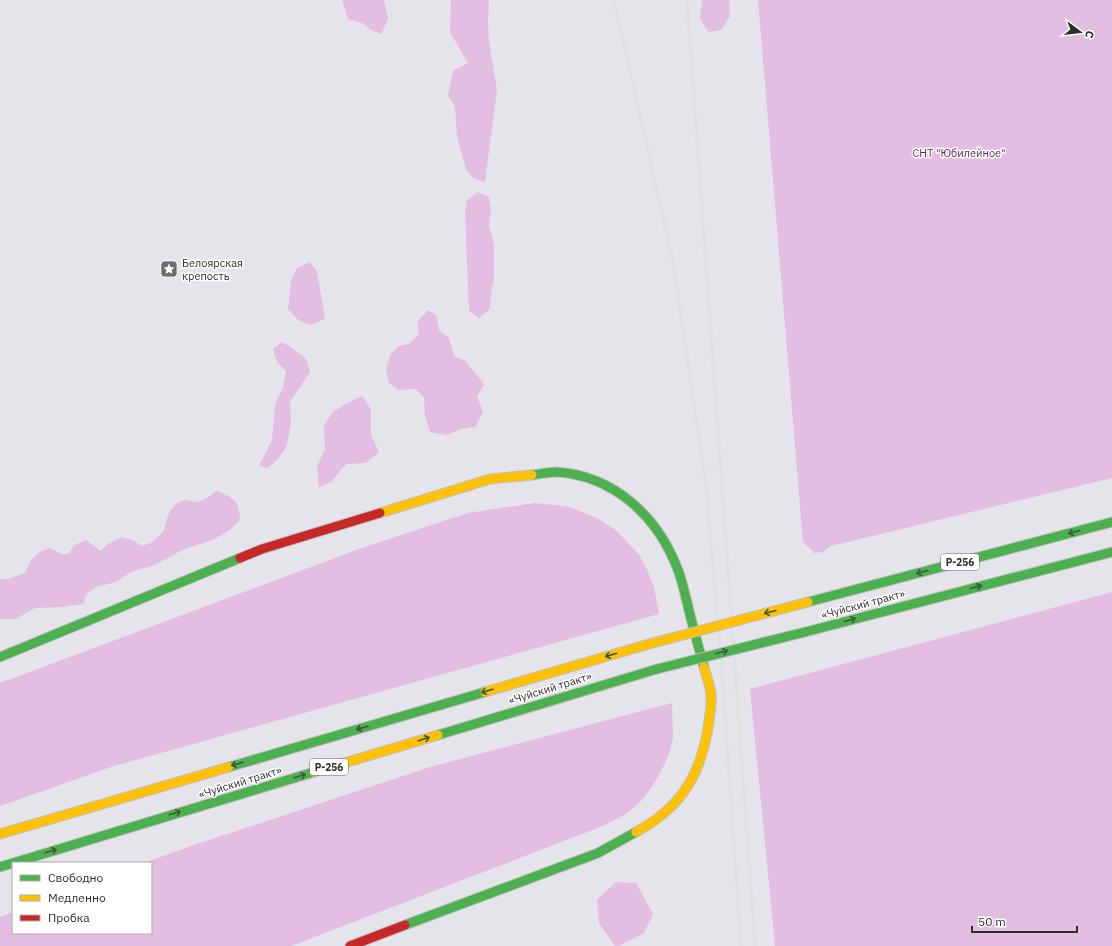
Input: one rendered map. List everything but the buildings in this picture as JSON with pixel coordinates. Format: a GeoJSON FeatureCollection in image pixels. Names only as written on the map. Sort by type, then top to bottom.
{"type":"FeatureCollection","features":[{"type":"Feature","properties":{"kind":"highway"},"geometry":{"type":"LineString","coordinates":[[0,657],[262,548],[490,479],[556,472],[595,480],[611,487],[624,496],[646,516],[657,529],[678,570],[710,693],[710,718],[705,744],[698,766],[687,789],[671,807],[651,824],[598,853],[350,946]]}},
{"type":"Feature","properties":{"kind":"highway","name":"«Чуйский тракт»"},"geometry":{"type":"LineString","coordinates":[[0,834],[649,644],[1112,522]]}},
{"type":"Feature","properties":{"kind":"highway","name":"«Чуйский тракт»"},"geometry":{"type":"LineString","coordinates":[[17,862],[658,669],[1112,552]]}},
{"type":"Feature","properties":{"kind":"highway","name":"«Чуйский тракт»"},"geometry":{"type":"LineString","coordinates":[[0,867],[12,863]]}},
{"type":"Feature","properties":{"kind":"green space"},"geometry":{"type":"Polygon","coordinates":[[[342,0],[384,0],[388,19],[381,34],[371,30],[362,23],[348,19],[342,0]]]}},
{"type":"Feature","properties":{"kind":"green space"},"geometry":{"type":"Polygon","coordinates":[[[451,0],[489,1],[489,41],[497,90],[485,182],[473,178],[466,169],[457,136],[455,106],[448,96],[453,71],[468,63],[450,32],[451,0]]]}},
{"type":"Feature","properties":{"kind":"green space"},"geometry":{"type":"Polygon","coordinates":[[[702,0],[729,0],[730,16],[721,30],[708,32],[700,18],[702,0]]]}},
{"type":"Feature","properties":{"kind":"green space","name":"СНТ \"Юбилейное\""},"geometry":{"type":"Polygon","coordinates":[[[758,0],[1112,0],[1112,478],[831,546],[823,552],[814,553],[803,542],[758,0]]]}},
{"type":"Feature","properties":{"kind":"green space"},"geometry":{"type":"Polygon","coordinates":[[[478,192],[489,197],[491,209],[489,225],[494,245],[494,279],[491,292],[490,309],[479,318],[469,311],[465,213],[467,200],[478,192]]]}},
{"type":"Feature","properties":{"kind":"green space"},"geometry":{"type":"Polygon","coordinates":[[[310,262],[317,272],[325,319],[310,325],[298,320],[288,309],[291,281],[297,268],[310,262]]]}},
{"type":"Feature","properties":{"kind":"green space"},"geometry":{"type":"Polygon","coordinates":[[[428,310],[436,315],[439,330],[449,338],[454,356],[465,361],[484,384],[477,397],[483,412],[475,427],[461,429],[447,435],[430,432],[425,415],[424,398],[416,389],[398,390],[389,383],[386,368],[391,354],[399,346],[409,344],[419,334],[417,322],[428,310]]]}},
{"type":"Feature","properties":{"kind":"green space"},"geometry":{"type":"Polygon","coordinates":[[[282,342],[294,349],[306,359],[310,372],[290,402],[291,422],[287,445],[278,459],[268,468],[259,466],[272,440],[275,404],[283,388],[286,371],[277,362],[273,349],[282,342]]]}},
{"type":"Feature","properties":{"kind":"green space"},"geometry":{"type":"Polygon","coordinates":[[[362,396],[371,410],[371,435],[379,452],[366,463],[346,464],[331,482],[319,487],[317,466],[325,449],[324,425],[333,412],[362,396]]]}},
{"type":"Feature","properties":{"kind":"green space"},"geometry":{"type":"Polygon","coordinates":[[[217,491],[235,501],[239,508],[240,520],[231,529],[215,539],[182,550],[155,565],[131,572],[116,582],[96,587],[87,594],[83,604],[63,607],[35,608],[16,619],[0,619],[0,579],[8,579],[25,573],[34,557],[40,552],[50,548],[61,554],[68,554],[75,545],[86,540],[101,551],[108,544],[121,537],[133,540],[141,546],[151,543],[164,531],[168,516],[177,504],[186,500],[198,502],[206,499],[217,491]]]}},
{"type":"Feature","properties":{"kind":"green space"},"geometry":{"type":"Polygon","coordinates":[[[535,503],[570,507],[597,518],[617,531],[640,556],[654,587],[659,614],[114,766],[0,806],[0,683],[359,549],[468,513],[535,503]]]}},
{"type":"Feature","properties":{"kind":"green space"},"geometry":{"type":"Polygon","coordinates":[[[1112,592],[1112,946],[775,946],[750,689],[1112,592]]]}},
{"type":"Feature","properties":{"kind":"green space"},"geometry":{"type":"Polygon","coordinates":[[[672,703],[673,737],[665,764],[643,799],[625,814],[603,826],[291,946],[0,946],[0,917],[12,912],[12,934],[152,934],[152,862],[147,862],[430,767],[672,703]]]}},
{"type":"Feature","properties":{"kind":"green space"},"geometry":{"type":"Polygon","coordinates":[[[616,882],[636,883],[653,914],[644,933],[619,946],[615,946],[599,923],[597,900],[616,882]]]}},
{"type":"Feature","properties":{"kind":"railway"},"geometry":{"type":"LineString","coordinates":[[614,0],[673,262],[706,485],[723,685],[741,946]]}},
{"type":"Feature","properties":{"kind":"railway"},"geometry":{"type":"LineString","coordinates":[[687,0],[755,946]]}},
{"type":"Feature","properties":{"kind":"traffic: fast"},"geometry":{"type":"LineString","coordinates":[[532,475],[557,472],[578,475],[598,482],[616,491],[632,503],[646,517],[659,533],[678,570],[704,667]]}},
{"type":"Feature","properties":{"kind":"traffic: fast"},"geometry":{"type":"LineString","coordinates":[[808,602],[1112,522]]}},
{"type":"Feature","properties":{"kind":"traffic: fast"},"geometry":{"type":"LineString","coordinates":[[813,630],[1112,552]]}},
{"type":"Feature","properties":{"kind":"traffic: fast"},"geometry":{"type":"LineString","coordinates":[[0,657],[240,558]]}},
{"type":"Feature","properties":{"kind":"traffic: fast"},"geometry":{"type":"LineString","coordinates":[[657,669],[813,630]]}},
{"type":"Feature","properties":{"kind":"traffic: fast"},"geometry":{"type":"LineString","coordinates":[[438,735],[657,669]]}},
{"type":"Feature","properties":{"kind":"traffic: fast"},"geometry":{"type":"LineString","coordinates":[[229,767],[485,692]]}},
{"type":"Feature","properties":{"kind":"traffic: fast"},"geometry":{"type":"LineString","coordinates":[[17,862],[314,772]]}},
{"type":"Feature","properties":{"kind":"traffic: fast"},"geometry":{"type":"LineString","coordinates":[[405,925],[598,853],[636,832]]}},
{"type":"Feature","properties":{"kind":"traffic: fast"},"geometry":{"type":"LineString","coordinates":[[0,867],[12,863]]}},
{"type":"Feature","properties":{"kind":"traffic: slow"},"geometry":{"type":"LineString","coordinates":[[380,513],[490,479],[532,475]]}},
{"type":"Feature","properties":{"kind":"traffic: slow"},"geometry":{"type":"LineString","coordinates":[[649,644],[808,602]]}},
{"type":"Feature","properties":{"kind":"traffic: slow"},"geometry":{"type":"LineString","coordinates":[[485,692],[649,644]]}},
{"type":"Feature","properties":{"kind":"traffic: slow"},"geometry":{"type":"LineString","coordinates":[[636,832],[651,823],[675,803],[692,779],[698,765],[707,734],[711,704],[711,694],[704,667]]}},
{"type":"Feature","properties":{"kind":"traffic: slow"},"geometry":{"type":"LineString","coordinates":[[314,772],[438,735]]}},
{"type":"Feature","properties":{"kind":"traffic: slow"},"geometry":{"type":"LineString","coordinates":[[0,834],[229,767]]}},
{"type":"Feature","properties":{"kind":"traffic: jam"},"geometry":{"type":"LineString","coordinates":[[240,558],[262,549],[380,513]]}},
{"type":"Feature","properties":{"kind":"traffic: jam"},"geometry":{"type":"LineString","coordinates":[[350,946],[405,925]]}},
{"type":"Feature","properties":{"kind":"place","name":"Белоярская крепость"},"geometry":{"type":"Point","coordinates":[169,269]}}]}
